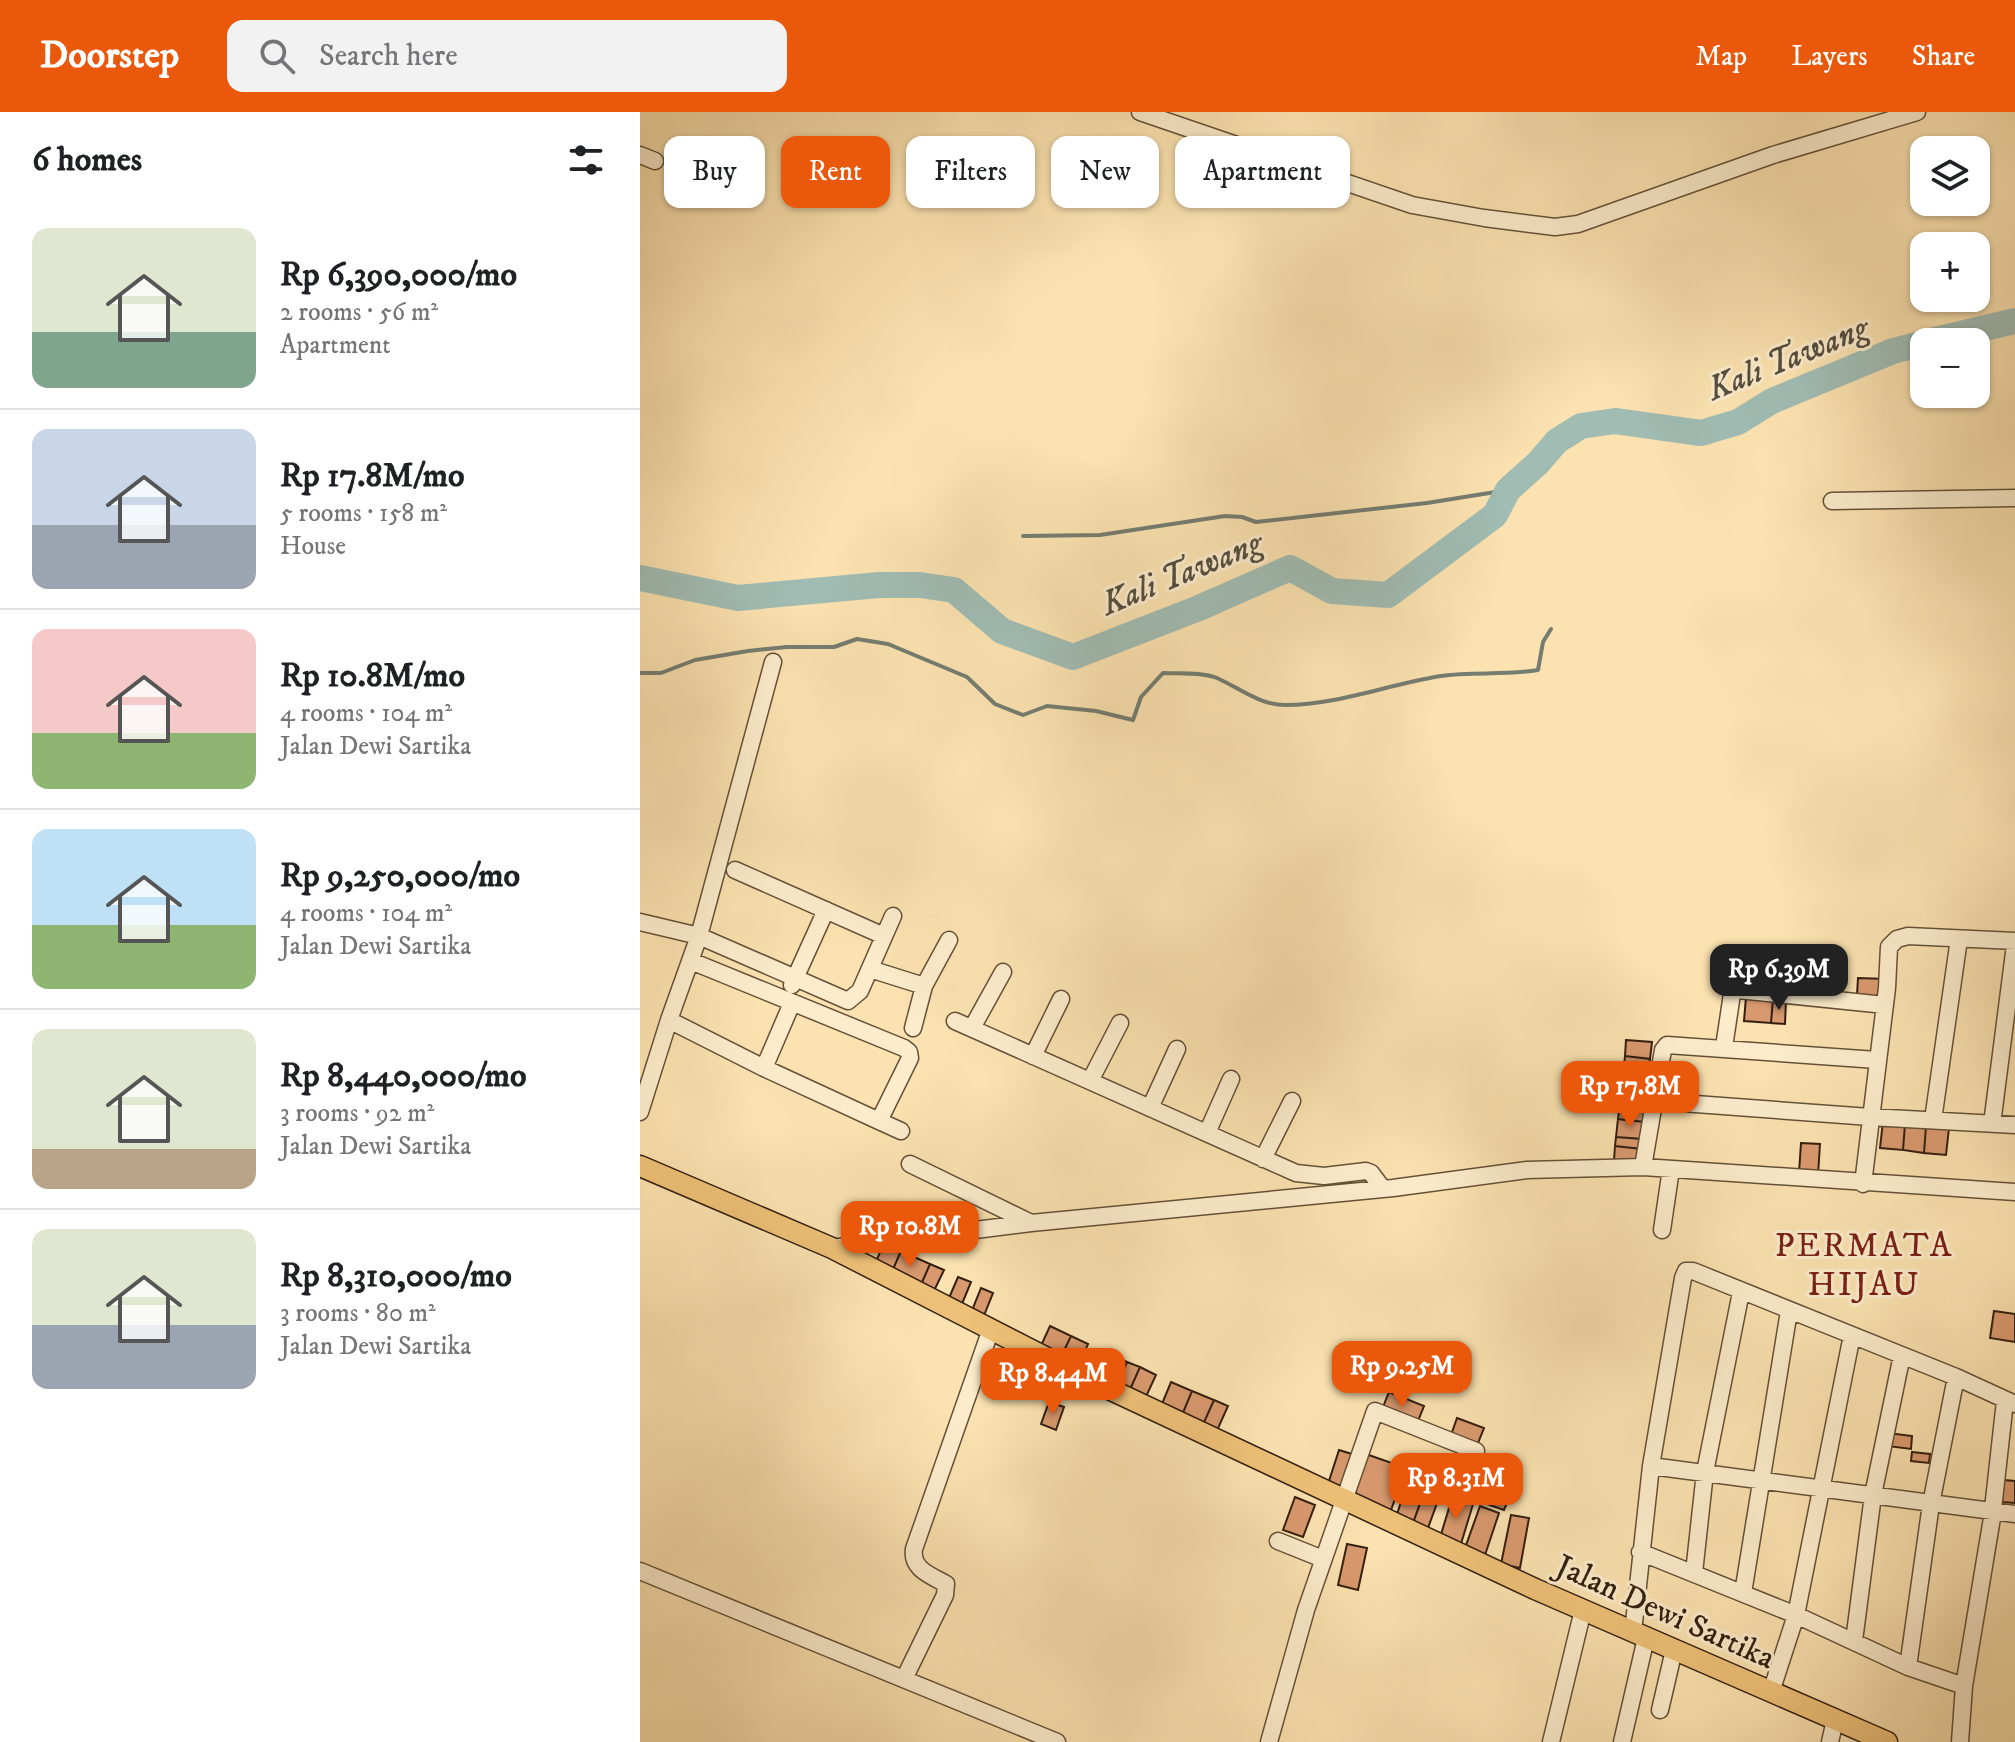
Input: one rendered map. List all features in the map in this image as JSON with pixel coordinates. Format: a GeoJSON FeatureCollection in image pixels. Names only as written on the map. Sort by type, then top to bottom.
{"type":"FeatureCollection","features":[{"type":"Feature","properties":{"kind":"main road","name":"Jalan Dewi Sartika"},"geometry":{"type":"LineString","coordinates":[[640,1166],[832,1248],[1092,1381],[1344,1500],[1583,1610],[1887,1742]]}},
{"type":"Feature","properties":{"kind":"street"},"geometry":{"type":"LineString","coordinates":[[1140,112],[1412,205],[1555,227],[1578,224],[1773,155],[1917,112]]}},
{"type":"Feature","properties":{"kind":"street"},"geometry":{"type":"LineString","coordinates":[[1832,501],[2015,498]]}},
{"type":"Feature","properties":{"kind":"street"},"geometry":{"type":"LineString","coordinates":[[640,1112],[699,936],[773,662]]}},
{"type":"Feature","properties":{"kind":"street"},"geometry":{"type":"LineString","coordinates":[[735,870],[884,936]]}},
{"type":"Feature","properties":{"kind":"street"},"geometry":{"type":"LineString","coordinates":[[764,1068],[796,976],[826,910]]}},
{"type":"Feature","properties":{"kind":"street"},"geometry":{"type":"LineString","coordinates":[[640,922],[699,936],[848,1001],[860,991],[893,916]]}},
{"type":"Feature","properties":{"kind":"street"},"geometry":{"type":"LineString","coordinates":[[1863,1184],[1889,947],[1897,939],[1908,936],[2015,943],[1992,1124]]}},
{"type":"Feature","properties":{"kind":"street"},"geometry":{"type":"LineString","coordinates":[[1933,1120],[1959,939]]}},
{"type":"Feature","properties":{"kind":"street"},"geometry":{"type":"LineString","coordinates":[[913,1028],[924,986],[949,940]]}},
{"type":"Feature","properties":{"kind":"street"},"geometry":{"type":"LineString","coordinates":[[691,961],[909,1052],[910,1058],[879,1121]]}},
{"type":"Feature","properties":{"kind":"street"},"geometry":{"type":"LineString","coordinates":[[870,969],[924,986]]}},
{"type":"Feature","properties":{"kind":"street"},"geometry":{"type":"LineString","coordinates":[[972,1028],[1003,972]]}},
{"type":"Feature","properties":{"kind":"street"},"geometry":{"type":"LineString","coordinates":[[1724,1047],[1732,994],[1738,990],[1885,1005]]}},
{"type":"Feature","properties":{"kind":"street"},"geometry":{"type":"LineString","coordinates":[[1033,1056],[1061,999]]}},
{"type":"Feature","properties":{"kind":"street"},"geometry":{"type":"LineString","coordinates":[[669,1020],[901,1131]]}},
{"type":"Feature","properties":{"kind":"street"},"geometry":{"type":"LineString","coordinates":[[955,1021],[1296,1173],[1324,1176],[1366,1171],[1383,1189]]}},
{"type":"Feature","properties":{"kind":"street"},"geometry":{"type":"LineString","coordinates":[[1090,1081],[1120,1023]]}},
{"type":"Feature","properties":{"kind":"street"},"geometry":{"type":"LineString","coordinates":[[1643,1167],[1663,1050],[1667,1045],[1877,1060]]}},
{"type":"Feature","properties":{"kind":"street"},"geometry":{"type":"LineString","coordinates":[[1150,1108],[1177,1049]]}},
{"type":"Feature","properties":{"kind":"street"},"geometry":{"type":"LineString","coordinates":[[1207,1133],[1231,1079]]}},
{"type":"Feature","properties":{"kind":"street"},"geometry":{"type":"LineString","coordinates":[[1263,1159],[1292,1101]]}},
{"type":"Feature","properties":{"kind":"street"},"geometry":{"type":"LineString","coordinates":[[1655,1101],[2015,1125]]}},
{"type":"Feature","properties":{"kind":"street"},"geometry":{"type":"LineString","coordinates":[[910,1164],[1031,1223]]}},
{"type":"Feature","properties":{"kind":"street"},"geometry":{"type":"LineString","coordinates":[[832,1248],[1031,1223],[1383,1189],[1527,1170],[1643,1167],[2015,1192]]}},
{"type":"Feature","properties":{"kind":"street"},"geometry":{"type":"LineString","coordinates":[[1662,1230],[1671,1169]]}},
{"type":"Feature","properties":{"kind":"street"},"geometry":{"type":"LineString","coordinates":[[1622,1742],[1640,1635],[1640,1552],[1651,1466],[1684,1274],[1693,1271],[1956,1377],[2010,1402],[1989,1513],[1964,1686],[1960,1742]]}},
{"type":"Feature","properties":{"kind":"street"},"geometry":{"type":"LineString","coordinates":[[1694,1573],[1705,1472],[1741,1292]]}},
{"type":"Feature","properties":{"kind":"street"},"geometry":{"type":"LineString","coordinates":[[1743,1593],[1789,1311]]}},
{"type":"Feature","properties":{"kind":"street"},"geometry":{"type":"LineString","coordinates":[[904,1679],[945,1595],[946,1584],[917,1567],[913,1559],[914,1549],[991,1329]]}},
{"type":"Feature","properties":{"kind":"street"},"geometry":{"type":"LineString","coordinates":[[1771,1692],[1796,1615],[1852,1335]]}},
{"type":"Feature","properties":{"kind":"street"},"geometry":{"type":"LineString","coordinates":[[1854,1641],[1873,1495],[1902,1355]]}},
{"type":"Feature","properties":{"kind":"street"},"geometry":{"type":"LineString","coordinates":[[1908,1667],[1931,1504],[1956,1377]]}},
{"type":"Feature","properties":{"kind":"street"},"geometry":{"type":"LineString","coordinates":[[1269,1742],[1290,1661],[1375,1411],[1476,1451]]}},
{"type":"Feature","properties":{"kind":"street"},"geometry":{"type":"LineString","coordinates":[[1651,1466],[1820,1486],[1989,1513],[2015,1514]]}},
{"type":"Feature","properties":{"kind":"street"},"geometry":{"type":"LineString","coordinates":[[1989,1513],[2015,1524]]}},
{"type":"Feature","properties":{"kind":"street"},"geometry":{"type":"LineString","coordinates":[[1278,1541],[1323,1559]]}},
{"type":"Feature","properties":{"kind":"street"},"geometry":{"type":"LineString","coordinates":[[1640,1552],[1796,1615],[1908,1667],[1964,1686]]}},
{"type":"Feature","properties":{"kind":"street"},"geometry":{"type":"LineString","coordinates":[[640,1571],[1057,1742]]}},
{"type":"Feature","properties":{"kind":"street"},"geometry":{"type":"LineString","coordinates":[[1551,1742],[1583,1610]]}},
{"type":"Feature","properties":{"kind":"street"},"geometry":{"type":"LineString","coordinates":[[1660,1710],[1674,1650]]}},
{"type":"Feature","properties":{"kind":"street"},"geometry":{"type":"LineString","coordinates":[[1830,1742],[1835,1720]]}},
{"type":"Feature","properties":{"kind":"building"},"geometry":{"type":"Polygon","coordinates":[[[1858,978],[1886,979],[1885,997],[1857,995],[1858,978]]]}},
{"type":"Feature","properties":{"kind":"building"},"geometry":{"type":"Polygon","coordinates":[[[1746,997],[1773,999],[1771,1023],[1744,1021],[1746,997]]]}},
{"type":"Feature","properties":{"kind":"building"},"geometry":{"type":"Polygon","coordinates":[[[1773,999],[1786,1000],[1785,1024],[1771,1023],[1773,999]]]}},
{"type":"Feature","properties":{"kind":"building"},"geometry":{"type":"Polygon","coordinates":[[[1626,1040],[1652,1042],[1650,1059],[1625,1056],[1626,1040]]]}},
{"type":"Feature","properties":{"kind":"building"},"geometry":{"type":"Polygon","coordinates":[[[1625,1056],[1650,1059],[1649,1069],[1624,1066],[1625,1056]]]}},
{"type":"Feature","properties":{"kind":"building"},"geometry":{"type":"Polygon","coordinates":[[[1624,1066],[1649,1069],[1648,1084],[1622,1081],[1624,1066]]]}},
{"type":"Feature","properties":{"kind":"building"},"geometry":{"type":"Polygon","coordinates":[[[1622,1081],[1648,1084],[1647,1097],[1621,1094],[1622,1081]]]}},
{"type":"Feature","properties":{"kind":"building"},"geometry":{"type":"Polygon","coordinates":[[[1621,1094],[1647,1097],[1644,1122],[1618,1119],[1621,1094]]]}},
{"type":"Feature","properties":{"kind":"building"},"geometry":{"type":"Polygon","coordinates":[[[1618,1119],[1644,1122],[1642,1139],[1616,1137],[1618,1119]]]}},
{"type":"Feature","properties":{"kind":"building"},"geometry":{"type":"Polygon","coordinates":[[[1883,1121],[1905,1124],[1903,1150],[1880,1148],[1883,1121]]]}},
{"type":"Feature","properties":{"kind":"building"},"geometry":{"type":"Polygon","coordinates":[[[1905,1124],[1926,1126],[1924,1153],[1903,1150],[1905,1124]]]}},
{"type":"Feature","properties":{"kind":"building"},"geometry":{"type":"Polygon","coordinates":[[[1926,1126],[1949,1128],[1946,1155],[1924,1153],[1926,1126]]]}},
{"type":"Feature","properties":{"kind":"building"},"geometry":{"type":"Polygon","coordinates":[[[1616,1137],[1642,1139],[1641,1149],[1615,1146],[1616,1137]]]}},
{"type":"Feature","properties":{"kind":"building"},"geometry":{"type":"Polygon","coordinates":[[[1801,1143],[1820,1144],[1818,1175],[1799,1173],[1801,1143]]]}},
{"type":"Feature","properties":{"kind":"building"},"geometry":{"type":"Polygon","coordinates":[[[1615,1146],[1641,1149],[1640,1162],[1614,1160],[1615,1146]]]}},
{"type":"Feature","properties":{"kind":"building"},"geometry":{"type":"Polygon","coordinates":[[[884,1243],[901,1251],[891,1274],[874,1266],[884,1243]]]}},
{"type":"Feature","properties":{"kind":"building"},"geometry":{"type":"Polygon","coordinates":[[[901,1251],[930,1264],[920,1287],[891,1274],[901,1251]]]}},
{"type":"Feature","properties":{"kind":"building"},"geometry":{"type":"Polygon","coordinates":[[[930,1264],[944,1270],[933,1293],[920,1287],[930,1264]]]}},
{"type":"Feature","properties":{"kind":"building"},"geometry":{"type":"Polygon","coordinates":[[[958,1277],[971,1282],[962,1304],[949,1298],[958,1277]]]}},
{"type":"Feature","properties":{"kind":"building"},"geometry":{"type":"Polygon","coordinates":[[[981,1288],[993,1293],[983,1318],[971,1313],[981,1288]]]}},
{"type":"Feature","properties":{"kind":"building"},"geometry":{"type":"Polygon","coordinates":[[[1994,1311],[2015,1314],[2015,1342],[1990,1338],[1994,1311]]]}},
{"type":"Feature","properties":{"kind":"building"},"geometry":{"type":"Polygon","coordinates":[[[1050,1326],[1071,1336],[1060,1359],[1039,1350],[1050,1326]]]}},
{"type":"Feature","properties":{"kind":"building"},"geometry":{"type":"Polygon","coordinates":[[[1071,1336],[1088,1344],[1078,1367],[1060,1359],[1071,1336]]]}},
{"type":"Feature","properties":{"kind":"building"},"geometry":{"type":"Polygon","coordinates":[[[1103,1351],[1113,1355],[1101,1382],[1091,1377],[1103,1351]]]}},
{"type":"Feature","properties":{"kind":"building"},"geometry":{"type":"Polygon","coordinates":[[[1113,1355],[1127,1362],[1115,1388],[1101,1382],[1113,1355]]]}},
{"type":"Feature","properties":{"kind":"building"},"geometry":{"type":"Polygon","coordinates":[[[1127,1362],[1140,1367],[1128,1394],[1115,1388],[1127,1362]]]}},
{"type":"Feature","properties":{"kind":"building"},"geometry":{"type":"Polygon","coordinates":[[[1140,1367],[1156,1375],[1144,1401],[1128,1394],[1140,1367]]]}},
{"type":"Feature","properties":{"kind":"building"},"geometry":{"type":"Polygon","coordinates":[[[1171,1382],[1192,1391],[1180,1420],[1159,1411],[1171,1382]]]}},
{"type":"Feature","properties":{"kind":"building"},"geometry":{"type":"Polygon","coordinates":[[[1192,1391],[1214,1400],[1201,1429],[1180,1420],[1192,1391]]]}},
{"type":"Feature","properties":{"kind":"building"},"geometry":{"type":"Polygon","coordinates":[[[1389,1392],[1424,1406],[1416,1426],[1381,1412],[1389,1392]]]}},
{"type":"Feature","properties":{"kind":"building"},"geometry":{"type":"Polygon","coordinates":[[[1214,1400],[1228,1406],[1215,1435],[1201,1429],[1214,1400]]]}},
{"type":"Feature","properties":{"kind":"building"},"geometry":{"type":"Polygon","coordinates":[[[1049,1402],[1064,1407],[1056,1430],[1041,1424],[1049,1402]]]}},
{"type":"Feature","properties":{"kind":"building"},"geometry":{"type":"Polygon","coordinates":[[[1457,1418],[1484,1428],[1476,1448],[1450,1438],[1457,1418]]]}},
{"type":"Feature","properties":{"kind":"building"},"geometry":{"type":"Polygon","coordinates":[[[1888,1433],[1912,1436],[1911,1449],[1887,1446],[1888,1433]]]}},
{"type":"Feature","properties":{"kind":"building"},"geometry":{"type":"Polygon","coordinates":[[[1339,1450],[1358,1456],[1347,1490],[1328,1484],[1339,1450]]]}},
{"type":"Feature","properties":{"kind":"building"},"geometry":{"type":"Polygon","coordinates":[[[1912,1452],[1930,1454],[1929,1463],[1911,1461],[1912,1452]]]}},
{"type":"Feature","properties":{"kind":"building"},"geometry":{"type":"Polygon","coordinates":[[[1366,1454],[1406,1468],[1390,1513],[1350,1499],[1366,1454]]]}},
{"type":"Feature","properties":{"kind":"building"},"geometry":{"type":"Polygon","coordinates":[[[1412,1470],[1430,1476],[1413,1523],[1396,1517],[1412,1470]]]}},
{"type":"Feature","properties":{"kind":"building"},"geometry":{"type":"Polygon","coordinates":[[[1430,1476],[1445,1481],[1428,1528],[1413,1523],[1430,1476]]]}},
{"type":"Feature","properties":{"kind":"building"},"geometry":{"type":"Polygon","coordinates":[[[2004,1480],[2015,1481],[2015,1503],[2002,1502],[2004,1480]]]}},
{"type":"Feature","properties":{"kind":"building"},"geometry":{"type":"Polygon","coordinates":[[[1479,1488],[1509,1498],[1504,1510],[1475,1500],[1479,1488]]]}},
{"type":"Feature","properties":{"kind":"building"},"geometry":{"type":"Polygon","coordinates":[[[1453,1495],[1474,1501],[1460,1547],[1439,1541],[1453,1495]]]}},
{"type":"Feature","properties":{"kind":"building"},"geometry":{"type":"Polygon","coordinates":[[[1295,1497],[1315,1505],[1303,1537],[1283,1530],[1295,1497]]]}},
{"type":"Feature","properties":{"kind":"building"},"geometry":{"type":"Polygon","coordinates":[[[1480,1506],[1499,1513],[1484,1558],[1464,1551],[1480,1506]]]}},
{"type":"Feature","properties":{"kind":"building"},"geometry":{"type":"Polygon","coordinates":[[[1511,1515],[1529,1518],[1520,1568],[1501,1564],[1511,1515]]]}},
{"type":"Feature","properties":{"kind":"building"},"geometry":{"type":"Polygon","coordinates":[[[1347,1544],[1367,1548],[1358,1590],[1338,1585],[1347,1544]]]}},
{"type":"Feature","properties":{"kind":"waterway","name":"Kali Tawang"},"geometry":{"type":"LineString","coordinates":[[1986,328],[2015,321]]}},
{"type":"Feature","properties":{"kind":"waterway","name":"Kali Tawang"},"geometry":{"type":"LineString","coordinates":[[640,578],[738,598],[879,585],[920,585],[954,590],[1002,631],[1073,657],[1199,608],[1290,568],[1332,591],[1388,595],[1495,515],[1508,490],[1557,441],[1581,426],[1615,421],[1701,433],[1738,422],[1772,401],[1910,347]]}},
{"type":"Feature","properties":{"kind":"waterway"},"geometry":{"type":"LineString","coordinates":[[1023,536],[1100,535],[1225,516],[1256,522],[1427,503],[1508,490]]}},
{"type":"Feature","properties":{"kind":"waterway"},"geometry":{"type":"LineString","coordinates":[[640,673],[661,673],[695,660],[748,651],[834,647],[857,639],[888,644],[967,677],[995,704],[1023,715],[1047,706],[1096,711],[1133,720],[1141,697],[1163,673],[1211,676],[1267,702],[1305,704],[1441,676],[1538,670],[1543,642],[1551,629]]}},
{"type":"Feature","properties":{"kind":"district","name":"PERMATA HIJAU"},"geometry":{"type":"Point","coordinates":[1864,1266]}}]}
